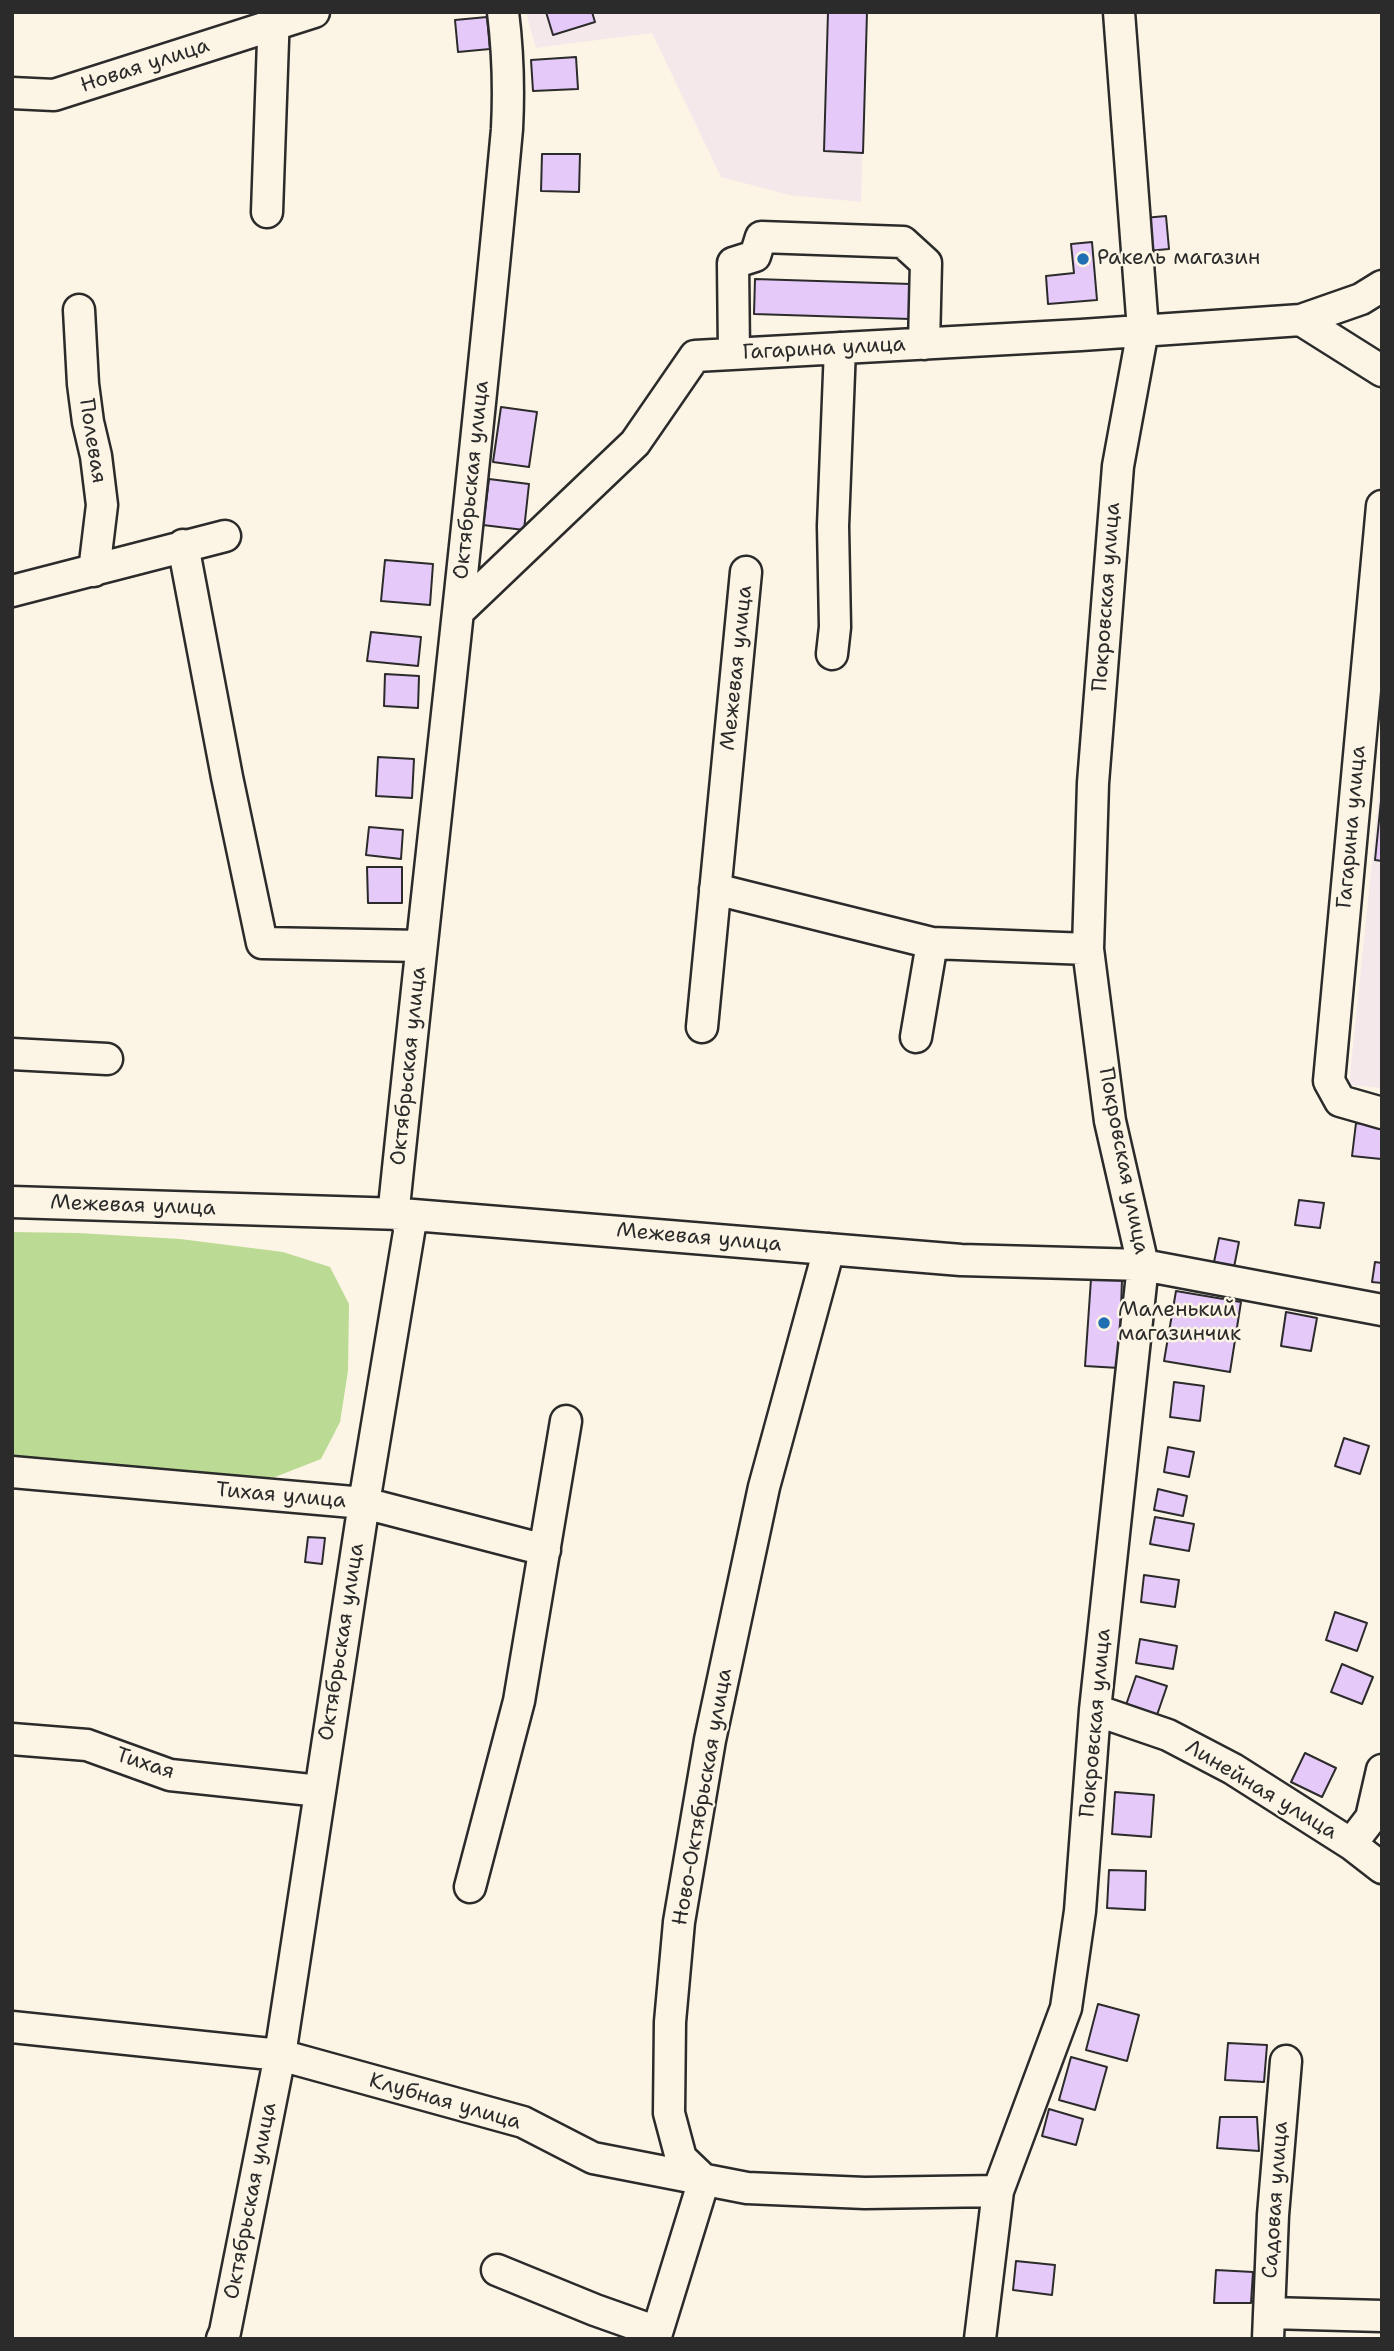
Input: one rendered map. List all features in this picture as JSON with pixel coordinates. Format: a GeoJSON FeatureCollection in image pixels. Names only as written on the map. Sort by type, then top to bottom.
{"type":"FeatureCollection","features":[{"type":"Feature","properties":{"kind":"street","name":"Новая улица"},"geometry":{"type":"LineString","coordinates":[[12,93],[54,95],[275,18],[314,12]]}},
{"type":"Feature","properties":{"kind":"street","name":"Октябрьская улица"},"geometry":{"type":"LineString","coordinates":[[222,2339],[280,2055],[363,1503],[410,1226],[394,1207],[460,610],[507,129],[508,46],[503,12]]}},
{"type":"Feature","properties":{"kind":"street","name":"Покровская улица"},"geometry":{"type":"LineString","coordinates":[[980,2339],[998,2191],[1066,2008],[1080,1912],[1095,1710],[1143,1265],[1110,1121],[1088,949],[1093,783],[1116,479],[1143,330],[1119,12]]}},
{"type":"Feature","properties":{"kind":"street"},"geometry":{"type":"LineString","coordinates":[[267,212],[275,18]]}},
{"type":"Feature","properties":{"kind":"street"},"geometry":{"type":"LineString","coordinates":[[734,354],[733,263],[755,256],[761,237],[903,242],[926,263],[924,344]]}},
{"type":"Feature","properties":{"kind":"street","name":"Гагарина улица"},"geometry":{"type":"LineString","coordinates":[[460,610],[635,443],[695,356],[1300,320],[1361,299],[1382,286]]}},
{"type":"Feature","properties":{"kind":"street","name":"Полевая"},"geometry":{"type":"LineString","coordinates":[[79,310],[83,384],[102,505],[94,571]]}},
{"type":"Feature","properties":{"kind":"street"},"geometry":{"type":"LineString","coordinates":[[1300,320],[1382,371]]}},
{"type":"Feature","properties":{"kind":"street"},"geometry":{"type":"LineString","coordinates":[[832,654],[835,627],[833,526],[840,348]]}},
{"type":"Feature","properties":{"kind":"street","name":"Гагарина улица"},"geometry":{"type":"LineString","coordinates":[[1382,506],[1329,1081],[1340,1101],[1382,1113]]}},
{"type":"Feature","properties":{"kind":"street"},"geometry":{"type":"LineString","coordinates":[[12,591],[225,536]]}},
{"type":"Feature","properties":{"kind":"street","name":"Октябрьская улица"},"geometry":{"type":"LineString","coordinates":[[183,545],[227,778],[262,943],[421,947]]}},
{"type":"Feature","properties":{"kind":"street","name":"Межевая улица"},"geometry":{"type":"LineString","coordinates":[[702,1027],[746,572]]}},
{"type":"Feature","properties":{"kind":"street"},"geometry":{"type":"LineString","coordinates":[[715,889],[932,943],[1088,949]]}},
{"type":"Feature","properties":{"kind":"street"},"geometry":{"type":"LineString","coordinates":[[916,1037],[932,943]]}},
{"type":"Feature","properties":{"kind":"street"},"geometry":{"type":"LineString","coordinates":[[12,1054],[107,1059]]}},
{"type":"Feature","properties":{"kind":"street","name":"Межевая улица"},"geometry":{"type":"LineString","coordinates":[[12,1202],[401,1214],[961,1261],[1143,1265],[1382,1310]]}},
{"type":"Feature","properties":{"kind":"street","name":"Ново-Октябрьская улица"},"geometry":{"type":"LineString","coordinates":[[705,2180],[681,2158],[669,2113],[670,2022],[679,1922],[710,1740],[764,1487],[829,1249]]}},
{"type":"Feature","properties":{"kind":"street"},"geometry":{"type":"LineString","coordinates":[[470,1887],[519,1701],[566,1421]]}},
{"type":"Feature","properties":{"kind":"street","name":"Тихая улица"},"geometry":{"type":"LineString","coordinates":[[12,1472],[363,1503],[545,1550]]}},
{"type":"Feature","properties":{"kind":"street","name":"Линейная улица"},"geometry":{"type":"LineString","coordinates":[[1095,1710],[1167,1735],[1233,1769],[1351,1844],[1382,1868]]}},
{"type":"Feature","properties":{"kind":"street","name":"Тихая"},"geometry":{"type":"LineString","coordinates":[[12,1740],[87,1745],[170,1774],[320,1791]]}},
{"type":"Feature","properties":{"kind":"street"},"geometry":{"type":"LineString","coordinates":[[1351,1844],[1371,1818],[1382,1770]]}},
{"type":"Feature","properties":{"kind":"street","name":"Клубная улица"},"geometry":{"type":"LineString","coordinates":[[12,2027],[280,2055],[523,2122],[593,2158],[747,2188],[865,2193],[998,2191]]}},
{"type":"Feature","properties":{"kind":"street","name":"Садовая улица"},"geometry":{"type":"LineString","coordinates":[[1269,2326],[1273,2215],[1286,2061]]}},
{"type":"Feature","properties":{"kind":"street"},"geometry":{"type":"LineString","coordinates":[[497,2270],[656,2335],[705,2180]]}},
{"type":"Feature","properties":{"kind":"street"},"geometry":{"type":"LineString","coordinates":[[1269,2326],[1382,2316]]}},
{"type":"Feature","properties":{"kind":"shaded area"},"geometry":{"type":"Polygon","coordinates":[[[526,12],[866,12],[861,202],[789,195],[721,177],[652,33],[536,48],[526,12]]]}},
{"type":"Feature","properties":{"kind":"shaded area"},"geometry":{"type":"Polygon","coordinates":[[[1382,764],[1382,1088],[1349,1085],[1382,764]]]}},
{"type":"Feature","properties":{"kind":"green space"},"geometry":{"type":"Polygon","coordinates":[[[12,1232],[180,1239],[283,1252],[330,1267],[349,1304],[348,1371],[340,1422],[321,1459],[275,1477],[211,1477],[12,1462],[12,1232]]]}},
{"type":"Feature","properties":{"kind":"building"},"geometry":{"type":"Polygon","coordinates":[[[546,12],[592,12],[595,22],[553,35],[546,12]]]}},
{"type":"Feature","properties":{"kind":"building"},"geometry":{"type":"Polygon","coordinates":[[[828,12],[867,12],[863,153],[824,151],[828,12]]]}},
{"type":"Feature","properties":{"kind":"building"},"geometry":{"type":"Polygon","coordinates":[[[487,17],[490,49],[458,52],[455,20],[487,17]]]}},
{"type":"Feature","properties":{"kind":"building"},"geometry":{"type":"Polygon","coordinates":[[[576,57],[578,89],[533,91],[531,60],[576,57]]]}},
{"type":"Feature","properties":{"kind":"building"},"geometry":{"type":"Polygon","coordinates":[[[542,154],[580,154],[579,192],[541,191],[542,154]]]}},
{"type":"Feature","properties":{"kind":"building"},"geometry":{"type":"Polygon","coordinates":[[[1166,216],[1169,249],[1147,251],[1144,218],[1166,216]]]}},
{"type":"Feature","properties":{"kind":"building","name":"Ракель магазин"},"geometry":{"type":"Polygon","coordinates":[[[1092,242],[1097,300],[1048,304],[1046,276],[1074,273],[1071,244],[1092,242]]]}},
{"type":"Feature","properties":{"kind":"building"},"geometry":{"type":"Polygon","coordinates":[[[755,279],[911,284],[910,319],[754,314],[755,279]]]}},
{"type":"Feature","properties":{"kind":"building"},"geometry":{"type":"Polygon","coordinates":[[[501,407],[537,412],[529,467],[493,462],[501,407]]]}},
{"type":"Feature","properties":{"kind":"building"},"geometry":{"type":"Polygon","coordinates":[[[489,479],[529,484],[524,530],[483,525],[489,479]]]}},
{"type":"Feature","properties":{"kind":"building"},"geometry":{"type":"Polygon","coordinates":[[[385,560],[433,564],[430,605],[381,601],[385,560]]]}},
{"type":"Feature","properties":{"kind":"building"},"geometry":{"type":"Polygon","coordinates":[[[371,632],[421,637],[418,666],[367,661],[371,632]]]}},
{"type":"Feature","properties":{"kind":"building"},"geometry":{"type":"Polygon","coordinates":[[[385,674],[419,676],[418,708],[384,706],[385,674]]]}},
{"type":"Feature","properties":{"kind":"building"},"geometry":{"type":"Polygon","coordinates":[[[378,757],[414,759],[412,798],[376,796],[378,757]]]}},
{"type":"Feature","properties":{"kind":"building"},"geometry":{"type":"Polygon","coordinates":[[[1382,791],[1382,861],[1375,860],[1382,791]]]}},
{"type":"Feature","properties":{"kind":"building"},"geometry":{"type":"Polygon","coordinates":[[[369,827],[403,830],[401,859],[366,855],[369,827]]]}},
{"type":"Feature","properties":{"kind":"building"},"geometry":{"type":"Polygon","coordinates":[[[367,867],[402,867],[402,903],[368,903],[367,867]]]}},
{"type":"Feature","properties":{"kind":"building"},"geometry":{"type":"Polygon","coordinates":[[[1356,1123],[1382,1126],[1381,1159],[1352,1156],[1356,1123]]]}},
{"type":"Feature","properties":{"kind":"building"},"geometry":{"type":"Polygon","coordinates":[[[1299,1200],[1324,1203],[1320,1228],[1295,1225],[1299,1200]]]}},
{"type":"Feature","properties":{"kind":"building"},"geometry":{"type":"Polygon","coordinates":[[[1219,1238],[1239,1242],[1234,1267],[1214,1262],[1219,1238]]]}},
{"type":"Feature","properties":{"kind":"building"},"geometry":{"type":"Polygon","coordinates":[[[1375,1262],[1382,1263],[1382,1283],[1372,1282],[1375,1262]]]}},
{"type":"Feature","properties":{"kind":"building","name":"Маленький магазинчик"},"geometry":{"type":"Polygon","coordinates":[[[1091,1279],[1122,1280],[1119,1368],[1085,1366],[1091,1279]]]}},
{"type":"Feature","properties":{"kind":"building"},"geometry":{"type":"Polygon","coordinates":[[[1176,1291],[1241,1302],[1230,1372],[1164,1361],[1176,1291]]]}},
{"type":"Feature","properties":{"kind":"building"},"geometry":{"type":"Polygon","coordinates":[[[1286,1312],[1317,1318],[1311,1351],[1281,1346],[1286,1312]]]}},
{"type":"Feature","properties":{"kind":"building"},"geometry":{"type":"Polygon","coordinates":[[[1174,1382],[1204,1386],[1200,1421],[1170,1417],[1174,1382]]]}},
{"type":"Feature","properties":{"kind":"building"},"geometry":{"type":"Polygon","coordinates":[[[1344,1438],[1369,1446],[1360,1474],[1335,1466],[1344,1438]]]}},
{"type":"Feature","properties":{"kind":"building"},"geometry":{"type":"Polygon","coordinates":[[[1168,1447],[1194,1452],[1189,1477],[1164,1472],[1168,1447]]]}},
{"type":"Feature","properties":{"kind":"building"},"geometry":{"type":"Polygon","coordinates":[[[1158,1489],[1187,1496],[1183,1516],[1154,1510],[1158,1489]]]}},
{"type":"Feature","properties":{"kind":"building"},"geometry":{"type":"Polygon","coordinates":[[[1155,1517],[1194,1524],[1189,1551],[1150,1544],[1155,1517]]]}},
{"type":"Feature","properties":{"kind":"building"},"geometry":{"type":"Polygon","coordinates":[[[308,1537],[325,1538],[322,1564],[305,1562],[308,1537]]]}},
{"type":"Feature","properties":{"kind":"building"},"geometry":{"type":"Polygon","coordinates":[[[1144,1575],[1179,1580],[1175,1607],[1141,1602],[1144,1575]]]}},
{"type":"Feature","properties":{"kind":"building"},"geometry":{"type":"Polygon","coordinates":[[[1335,1612],[1367,1623],[1357,1651],[1326,1640],[1335,1612]]]}},
{"type":"Feature","properties":{"kind":"building"},"geometry":{"type":"Polygon","coordinates":[[[1140,1639],[1177,1646],[1173,1669],[1136,1663],[1140,1639]]]}},
{"type":"Feature","properties":{"kind":"building"},"geometry":{"type":"Polygon","coordinates":[[[1342,1664],[1373,1677],[1362,1704],[1331,1692],[1342,1664]]]}},
{"type":"Feature","properties":{"kind":"building"},"geometry":{"type":"Polygon","coordinates":[[[1136,1676],[1167,1686],[1157,1715],[1126,1705],[1136,1676]]]}},
{"type":"Feature","properties":{"kind":"building"},"geometry":{"type":"Polygon","coordinates":[[[1305,1753],[1336,1768],[1322,1797],[1291,1782],[1305,1753]]]}},
{"type":"Feature","properties":{"kind":"building"},"geometry":{"type":"Polygon","coordinates":[[[1115,1792],[1154,1795],[1151,1837],[1112,1834],[1115,1792]]]}},
{"type":"Feature","properties":{"kind":"building"},"geometry":{"type":"Polygon","coordinates":[[[1109,1870],[1146,1871],[1145,1910],[1107,1908],[1109,1870]]]}},
{"type":"Feature","properties":{"kind":"building"},"geometry":{"type":"Polygon","coordinates":[[[1098,2004],[1139,2015],[1127,2061],[1086,2050],[1098,2004]]]}},
{"type":"Feature","properties":{"kind":"building"},"geometry":{"type":"Polygon","coordinates":[[[1228,2043],[1267,2045],[1264,2082],[1225,2080],[1228,2043]]]}},
{"type":"Feature","properties":{"kind":"building"},"geometry":{"type":"Polygon","coordinates":[[[1071,2057],[1107,2067],[1095,2110],[1059,2100],[1071,2057]]]}},
{"type":"Feature","properties":{"kind":"building"},"geometry":{"type":"Polygon","coordinates":[[[1049,2109],[1083,2119],[1076,2145],[1042,2136],[1049,2109]]]}},
{"type":"Feature","properties":{"kind":"building"},"geometry":{"type":"Polygon","coordinates":[[[1220,2117],[1257,2117],[1259,2151],[1217,2148],[1220,2117]]]}},
{"type":"Feature","properties":{"kind":"building"},"geometry":{"type":"Polygon","coordinates":[[[1016,2261],[1055,2265],[1052,2295],[1013,2290],[1016,2261]]]}},
{"type":"Feature","properties":{"kind":"building"},"geometry":{"type":"Polygon","coordinates":[[[1216,2270],[1253,2272],[1251,2303],[1214,2303],[1216,2270]]]}},
{"type":"Feature","properties":{"kind":"place","name":"Ракель магазин"},"geometry":{"type":"Point","coordinates":[1083,259]}},
{"type":"Feature","properties":{"kind":"place","name":"Маленький магазинчик"},"geometry":{"type":"Point","coordinates":[1104,1323]}}]}
